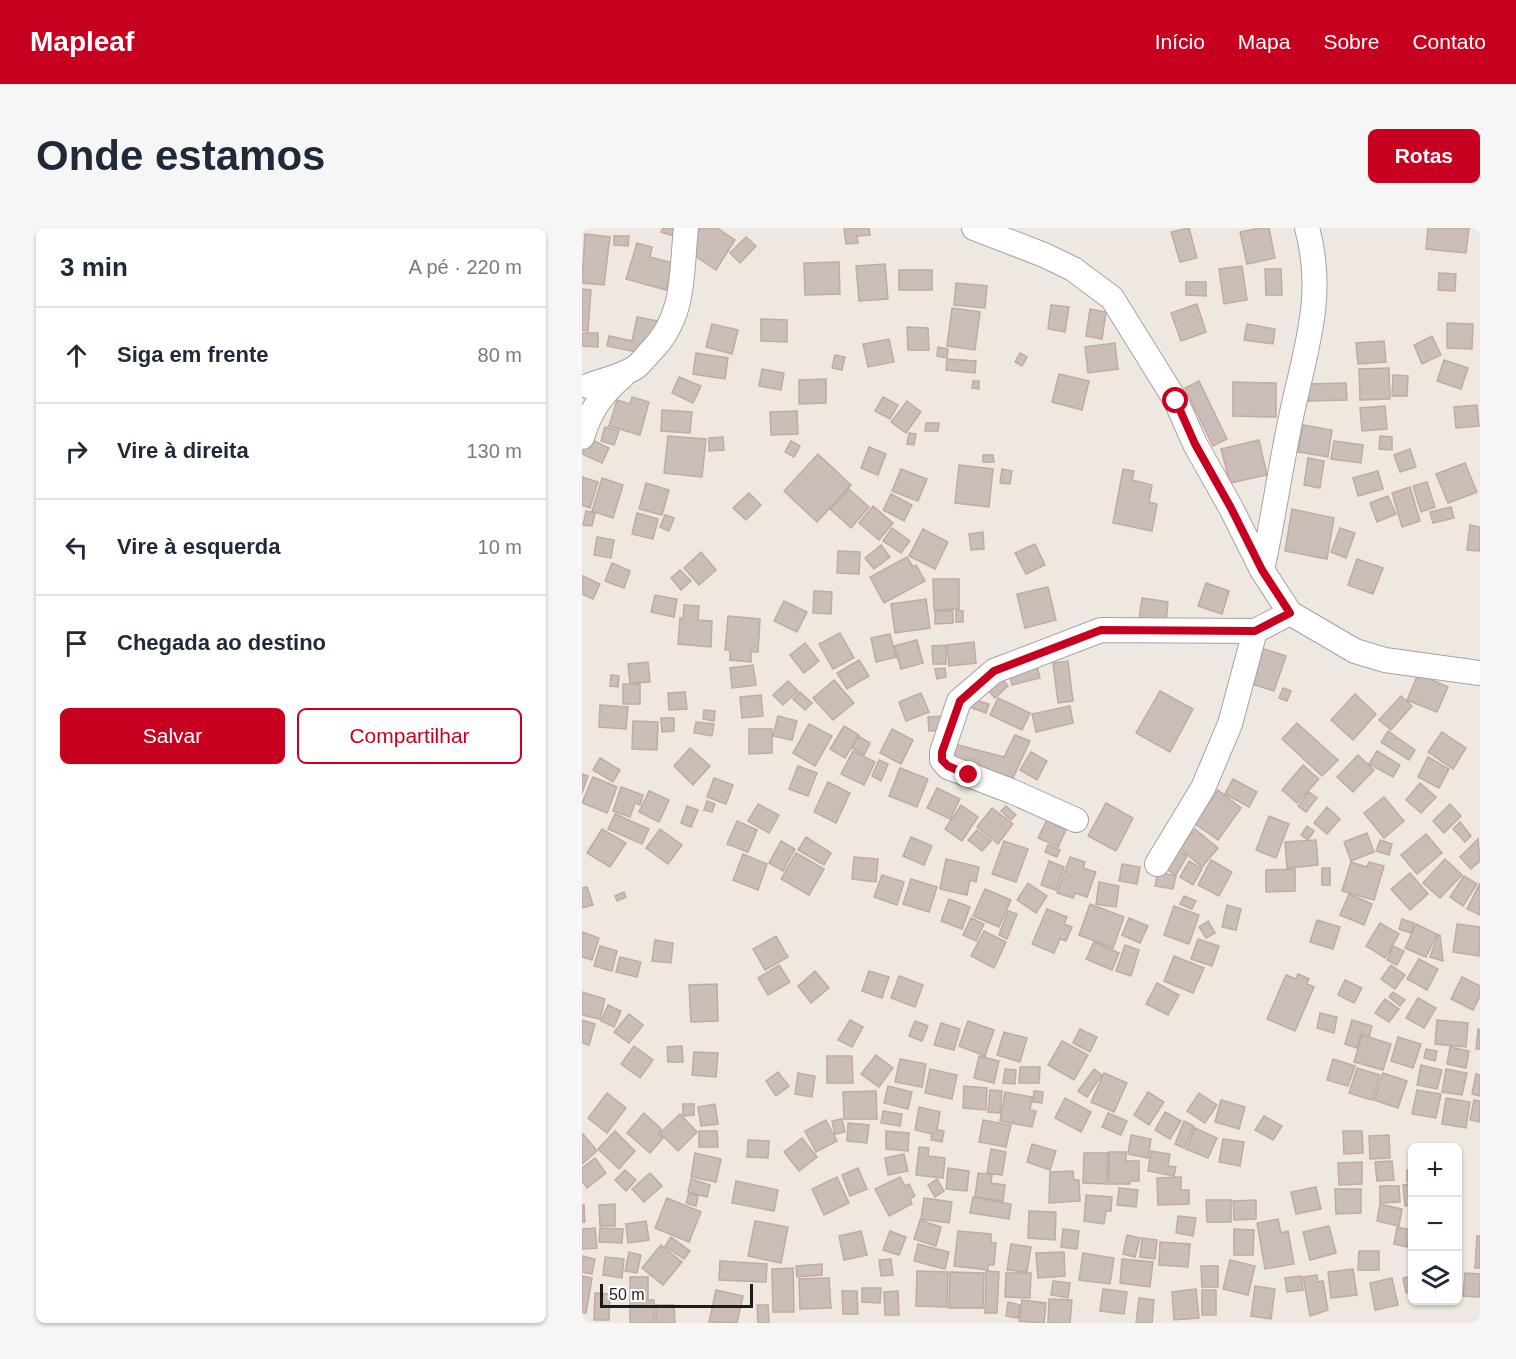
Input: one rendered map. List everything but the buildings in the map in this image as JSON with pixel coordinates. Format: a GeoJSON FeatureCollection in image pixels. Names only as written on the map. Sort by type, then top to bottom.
{"type":"FeatureCollection","features":[{"type":"Feature","properties":{"kind":"street"},"geometry":{"type":"LineString","coordinates":[[582,437],[591,413],[606,390],[635,367],[665,337],[678,308],[684,274],[683,241],[686,228]]}},
{"type":"Feature","properties":{"kind":"street"},"geometry":{"type":"LineString","coordinates":[[974,228],[1044,255],[1073,269],[1112,298],[1176,401],[1195,444],[1262,570],[1290,613],[1355,651],[1385,660],[1480,674]]}},
{"type":"Feature","properties":{"kind":"street"},"geometry":{"type":"LineString","coordinates":[[1262,570],[1293,409],[1313,327],[1315,257],[1307,228]]}},
{"type":"Feature","properties":{"kind":"street"},"geometry":{"type":"LineString","coordinates":[[588,386],[635,367]]}},
{"type":"Feature","properties":{"kind":"street"},"geometry":{"type":"LineString","coordinates":[[1076,820],[948,766],[942,760],[942,752],[960,701],[994,671],[1101,630],[1255,631],[1290,613]]}},
{"type":"Feature","properties":{"kind":"street"},"geometry":{"type":"LineString","coordinates":[[1157,864],[1203,788],[1230,724],[1255,631]]}},
{"type":"Feature","properties":{"kind":"route"},"geometry":{"type":"LineString","coordinates":[[969,775],[948,766],[942,760],[942,752],[960,701],[994,671],[1101,630],[1255,631],[1290,613],[1262,570],[1195,444],[1176,401]]}}]}
